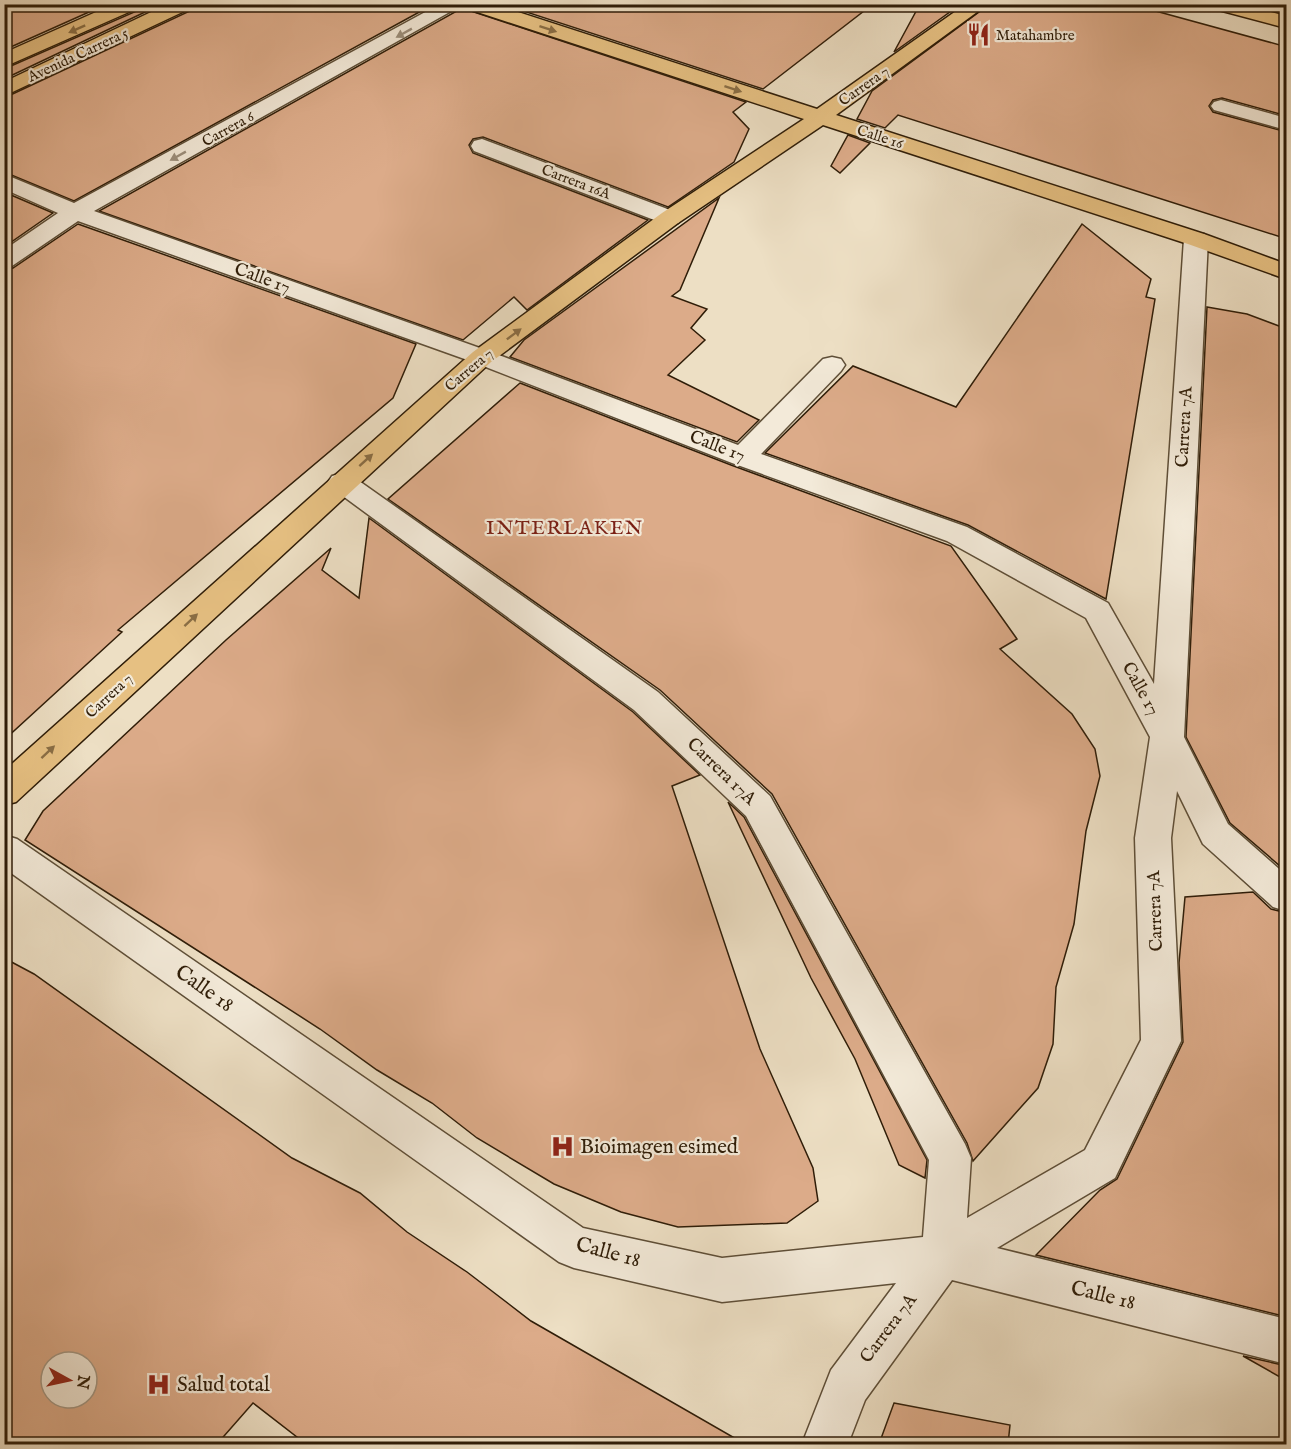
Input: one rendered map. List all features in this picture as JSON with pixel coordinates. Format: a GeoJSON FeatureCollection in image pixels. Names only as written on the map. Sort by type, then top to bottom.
{"type":"FeatureCollection","features":[{"type":"Feature","properties":{"kind":"main road","name":"Avenida Carrera 5"},"geometry":{"type":"LineString","coordinates":[[4,61],[130,4]]}},
{"type":"Feature","properties":{"kind":"main road","name":"Avenida Carrera 5"},"geometry":{"type":"LineString","coordinates":[[4,90],[184,4]]}},
{"type":"Feature","properties":{"kind":"main road","name":"Calle 16"},"geometry":{"type":"LineString","coordinates":[[472,4],[1196,239],[1287,272]]}},
{"type":"Feature","properties":{"kind":"main road","name":"Carrera 7"},"geometry":{"type":"LineString","coordinates":[[4,792],[482,357],[670,218],[820,117],[979,4]]}},
{"type":"Feature","properties":{"kind":"main road"},"geometry":{"type":"LineString","coordinates":[[1218,4],[1287,22]]}},
{"type":"Feature","properties":{"kind":"street","name":"Carrera 6"},"geometry":{"type":"LineString","coordinates":[[4,261],[75,212],[455,4]]}},
{"type":"Feature","properties":{"kind":"street"},"geometry":{"type":"LineString","coordinates":[[1221,106],[1287,124]]}},
{"type":"Feature","properties":{"kind":"street","name":"Carrera 16A"},"geometry":{"type":"LineString","coordinates":[[482,146],[670,218]]}},
{"type":"Feature","properties":{"kind":"street","name":"Calle 17"},"geometry":{"type":"LineString","coordinates":[[4,181],[75,212],[482,357],[742,457],[957,534],[1096,611],[1167,737],[1215,834],[1287,896]]}},
{"type":"Feature","properties":{"kind":"street","name":"Carrera 7A"},"geometry":{"type":"LineString","coordinates":[[825,1444],[847,1386],[943,1256],[1100,1164],[1161,1041],[1153,838],[1167,737],[1196,239]]}},
{"type":"Feature","properties":{"kind":"street"},"geometry":{"type":"LineString","coordinates":[[742,457],[832,365]]}},
{"type":"Feature","properties":{"kind":"street","name":"Carrera 17A"},"geometry":{"type":"LineString","coordinates":[[342,482],[646,701],[758,806],[950,1158],[943,1256]]}},
{"type":"Feature","properties":{"kind":"street","name":"Calle 18"},"geometry":{"type":"LineString","coordinates":[[4,849],[574,1247],[722,1280],[943,1256],[1287,1342]]}},
{"type":"Feature","properties":{"kind":"building"},"geometry":{"type":"Polygon","coordinates":[[[4,4],[107,4],[4,50],[4,4]]]}},
{"type":"Feature","properties":{"kind":"building"},"geometry":{"type":"Polygon","coordinates":[[[142,4],[162,4],[4,79],[4,69],[139,10],[142,4]]]}},
{"type":"Feature","properties":{"kind":"building"},"geometry":{"type":"Polygon","coordinates":[[[195,4],[434,4],[74,201],[4,172],[4,98],[192,10],[195,4]]]}},
{"type":"Feature","properties":{"kind":"building"},"geometry":{"type":"Polygon","coordinates":[[[502,4],[873,4],[763,89],[502,4]]]}},
{"type":"Feature","properties":{"kind":"building"},"geometry":{"type":"Polygon","coordinates":[[[920,4],[961,4],[894,52],[920,4]]]}},
{"type":"Feature","properties":{"kind":"building"},"geometry":{"type":"Polygon","coordinates":[[[990,4],[1130,4],[1287,47],[1287,116],[1222,98],[1213,100],[1209,106],[1213,112],[1287,132],[1287,239],[898,115],[885,128],[857,119],[872,91],[990,4]]]}},
{"type":"Feature","properties":{"kind":"building"},"geometry":{"type":"Polygon","coordinates":[[[462,8],[746,102],[733,112],[749,129],[734,162],[668,207],[483,137],[473,139],[469,145],[473,153],[648,220],[527,310],[514,297],[463,340],[99,211],[462,8]]]}},
{"type":"Feature","properties":{"kind":"building"},"geometry":{"type":"Polygon","coordinates":[[[848,135],[870,143],[840,173],[831,166],[848,135]]]}},
{"type":"Feature","properties":{"kind":"building"},"geometry":{"type":"Polygon","coordinates":[[[4,192],[53,213],[4,247],[4,192]]]}},
{"type":"Feature","properties":{"kind":"building"},"geometry":{"type":"Polygon","coordinates":[[[719,198],[680,290],[672,296],[707,309],[691,328],[705,340],[668,375],[759,420],[737,442],[510,357],[524,340],[719,198]]]}},
{"type":"Feature","properties":{"kind":"building"},"geometry":{"type":"Polygon","coordinates":[[[78,224],[416,344],[393,398],[118,630],[122,632],[4,740],[4,270],[13,268],[78,224]]]}},
{"type":"Feature","properties":{"kind":"building"},"geometry":{"type":"Polygon","coordinates":[[[1082,224],[1151,279],[1146,297],[1155,299],[1106,599],[968,525],[765,453],[853,366],[956,407],[1082,224]]]}},
{"type":"Feature","properties":{"kind":"building"},"geometry":{"type":"Polygon","coordinates":[[[1207,307],[1247,314],[1287,329],[1287,872],[1230,823],[1186,737],[1207,307]]]}},
{"type":"Feature","properties":{"kind":"building"},"geometry":{"type":"Polygon","coordinates":[[[520,383],[731,465],[951,546],[1017,639],[1000,649],[1072,714],[1095,749],[1100,776],[1086,831],[1074,924],[1056,987],[1053,1044],[1038,1088],[973,1161],[967,1143],[772,794],[660,690],[388,499],[520,383]]]}},
{"type":"Feature","properties":{"kind":"building"},"geometry":{"type":"Polygon","coordinates":[[[369,518],[633,712],[700,775],[672,786],[760,1049],[813,1168],[818,1201],[787,1223],[678,1227],[621,1212],[554,1184],[477,1138],[432,1103],[377,1070],[320,1029],[25,840],[43,811],[226,640],[331,548],[322,570],[359,598],[369,518]]]}},
{"type":"Feature","properties":{"kind":"building"},"geometry":{"type":"Polygon","coordinates":[[[728,802],[744,817],[927,1160],[925,1178],[899,1165],[855,1059],[811,978],[728,802]]]}},
{"type":"Feature","properties":{"kind":"building"},"geometry":{"type":"Polygon","coordinates":[[[1253,892],[1271,909],[1287,913],[1287,1317],[1036,1255],[1100,1190],[1117,1179],[1183,1042],[1179,963],[1185,897],[1253,892]]]}},
{"type":"Feature","properties":{"kind":"building"},"geometry":{"type":"Polygon","coordinates":[[[4,958],[34,974],[292,1158],[360,1193],[407,1232],[467,1272],[531,1321],[745,1444],[306,1444],[253,1403],[217,1444],[4,1444],[4,958]]]}},
{"type":"Feature","properties":{"kind":"building"},"geometry":{"type":"Polygon","coordinates":[[[1243,1356],[1287,1366],[1287,1381],[1243,1356]]]}},
{"type":"Feature","properties":{"kind":"building"},"geometry":{"type":"Polygon","coordinates":[[[894,1403],[1010,1425],[1008,1444],[879,1444],[894,1403]]]}},
{"type":"Feature","properties":{"kind":"place","name":"Matahambre"},"geometry":{"type":"Point","coordinates":[978,35]}},
{"type":"Feature","properties":{"kind":"place","name":"Bioimagen esimed"},"geometry":{"type":"Point","coordinates":[562,1147]}},
{"type":"Feature","properties":{"kind":"place","name":"Salud total"},"geometry":{"type":"Point","coordinates":[159,1385]}},
{"type":"Feature","properties":{"kind":"district","name":"INTERLAKEN"},"geometry":{"type":"Point","coordinates":[565,528]}}]}
